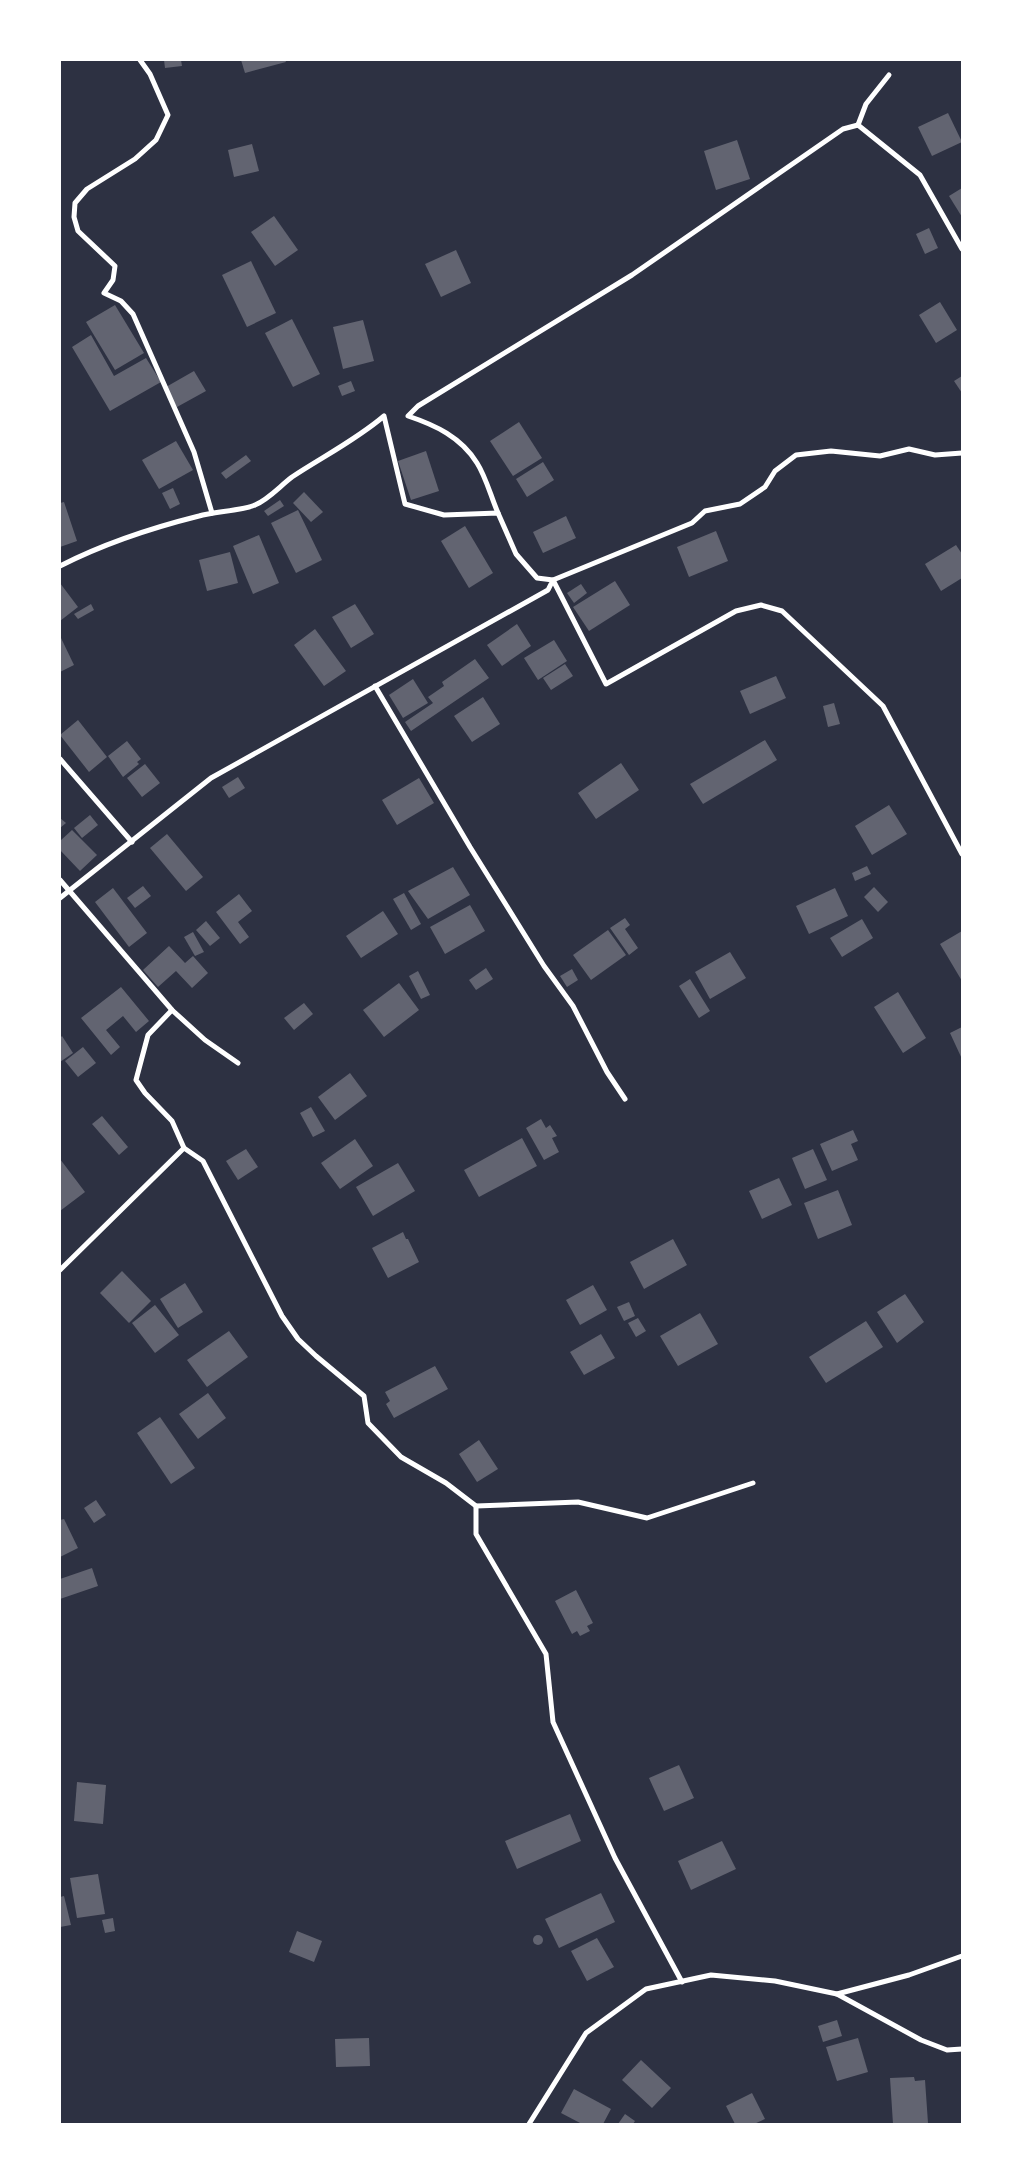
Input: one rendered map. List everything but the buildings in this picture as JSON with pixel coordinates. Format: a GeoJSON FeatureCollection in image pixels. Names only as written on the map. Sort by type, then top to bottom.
{"type":"FeatureCollection","features":[{"type":"Feature","properties":{"kind":"street"},"geometry":{"type":"LineString","coordinates":[[140,60],[150,74],[168,115],[156,140],[135,159],[87,189],[75,203],[74,217],[78,231],[115,266],[114,280],[104,293],[121,301],[133,314],[194,452],[212,513]]}},
{"type":"Feature","properties":{"kind":"street"},"geometry":{"type":"LineString","coordinates":[[858,125],[866,104],[889,75]]}},
{"type":"Feature","properties":{"kind":"street"},"geometry":{"type":"LineString","coordinates":[[858,125],[920,175],[962,249]]}},
{"type":"Feature","properties":{"kind":"street"},"geometry":{"type":"LineString","coordinates":[[858,125],[843,129],[632,275],[418,406],[408,416],[435,426],[452,436],[476,462],[516,554],[537,578],[553,580],[692,523],[705,511],[740,504],[765,487],[775,471],[796,455],[830,451],[880,456],[909,449],[935,455],[962,453]]}},
{"type":"Feature","properties":{"kind":"street"},"geometry":{"type":"LineString","coordinates":[[60,566],[89,551],[146,530],[212,513],[255,506],[331,451],[368,430],[384,416],[405,504],[444,515],[498,513]]}},
{"type":"Feature","properties":{"kind":"street"},"geometry":{"type":"LineString","coordinates":[[60,898],[211,778],[548,590],[553,580]]}},
{"type":"Feature","properties":{"kind":"street"},"geometry":{"type":"LineString","coordinates":[[553,580],[606,684],[736,611],[761,605],[782,611],[883,706],[962,854]]}},
{"type":"Feature","properties":{"kind":"street"},"geometry":{"type":"LineString","coordinates":[[375,686],[475,855],[544,966],[573,1006],[607,1072],[625,1099]]}},
{"type":"Feature","properties":{"kind":"street"},"geometry":{"type":"LineString","coordinates":[[60,759],[132,842]]}},
{"type":"Feature","properties":{"kind":"street"},"geometry":{"type":"LineString","coordinates":[[60,880],[172,1010],[205,1040],[238,1063]]}},
{"type":"Feature","properties":{"kind":"street"},"geometry":{"type":"LineString","coordinates":[[172,1010],[148,1035],[136,1080],[145,1093],[172,1121],[184,1148],[203,1161],[268,1290],[282,1316],[298,1339],[364,1396],[368,1423],[401,1458],[446,1483],[476,1506],[578,1502],[647,1518],[753,1483]]}},
{"type":"Feature","properties":{"kind":"street"},"geometry":{"type":"LineString","coordinates":[[60,1270],[184,1148]]}},
{"type":"Feature","properties":{"kind":"street"},"geometry":{"type":"LineString","coordinates":[[476,1506],[476,1534],[546,1654],[554,1722],[615,1858],[682,1982]]}},
{"type":"Feature","properties":{"kind":"street"},"geometry":{"type":"LineString","coordinates":[[837,1994],[909,1975],[962,1956]]}},
{"type":"Feature","properties":{"kind":"street"},"geometry":{"type":"LineString","coordinates":[[529,2124],[586,2033],[646,1989],[711,1975],[775,1982],[837,1994],[921,2040],[947,2050],[962,2049]]}}]}
